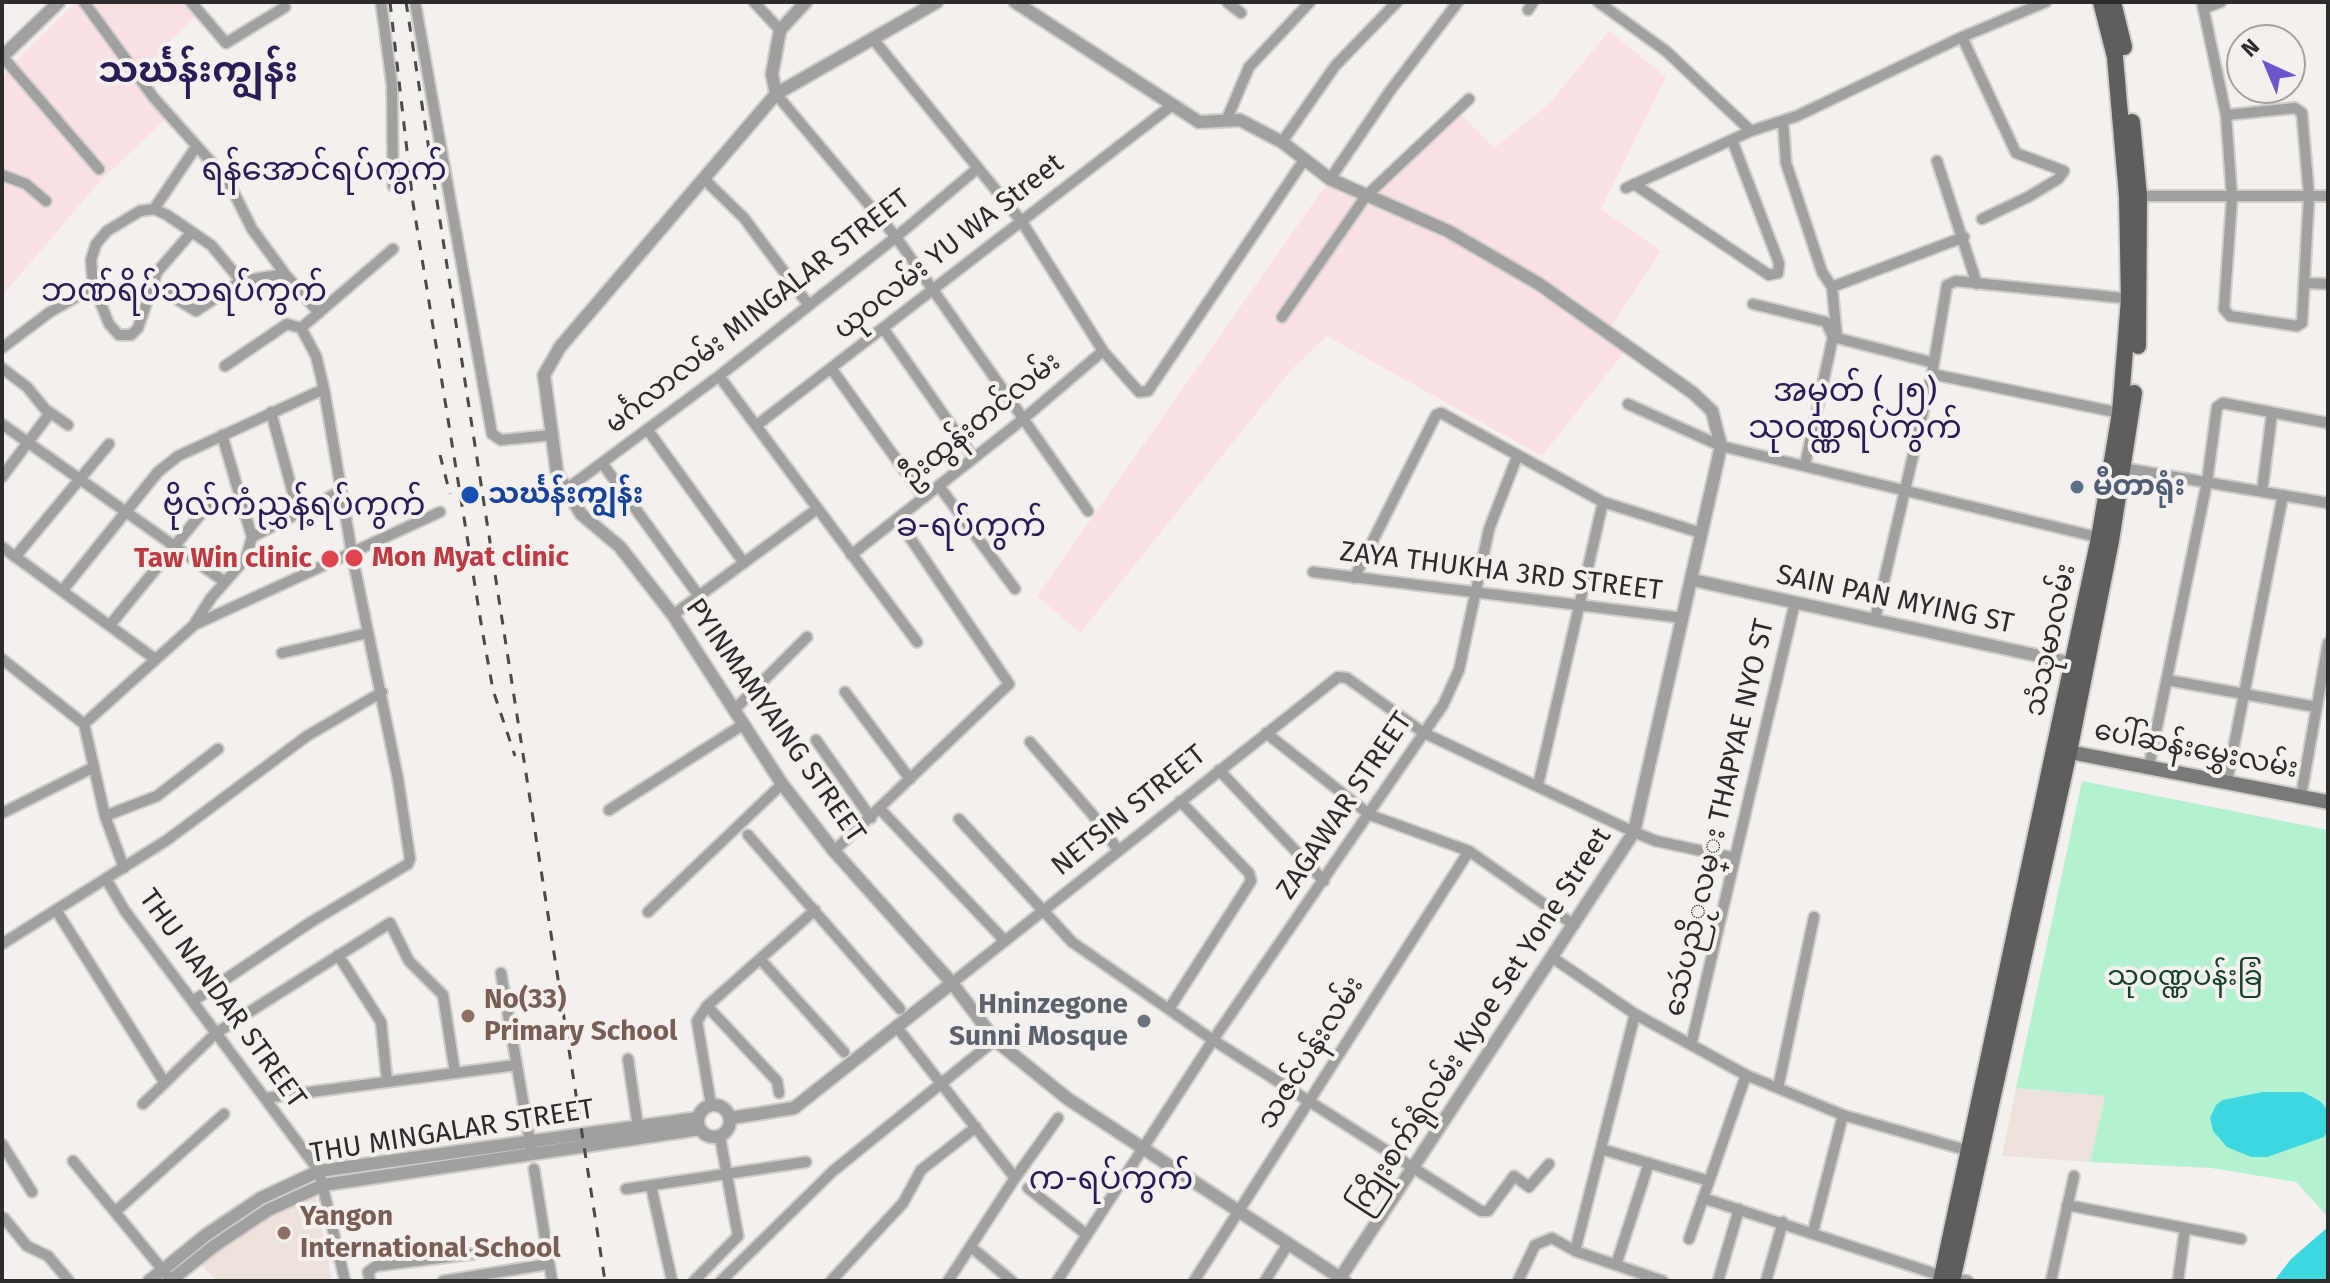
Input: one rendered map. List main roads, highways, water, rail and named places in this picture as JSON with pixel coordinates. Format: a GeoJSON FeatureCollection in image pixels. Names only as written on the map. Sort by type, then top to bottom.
{"type":"FeatureCollection","features":[{"type":"Feature","properties":{"kind":"main road","name":"သံသုမာလမ်း"},"geometry":{"type":"LineString","coordinates":[[2101,2],[2115,57],[2133,196]]}},
{"type":"Feature","properties":{"kind":"main road","name":"သံသုမာလမ်း"},"geometry":{"type":"LineString","coordinates":[[1951,1279],[1975,1153],[2080,665],[2126,414],[2134,299],[2133,196],[2126,55],[2113,2]]}},
{"type":"Feature","properties":{"kind":"main road","name":"ပေါ်ဆန်းမွှေးလမ်း"},"geometry":{"type":"LineString","coordinates":[[2062,751],[2328,802]]}},
{"type":"Feature","properties":{"kind":"water"},"geometry":{"type":"Polygon","coordinates":[[[2263,1092],[2303,1092],[2320,1101],[2328,1111],[2328,1130],[2324,1137],[2267,1157],[2251,1157],[2227,1147],[2213,1131],[2210,1118],[2216,1105],[2223,1100],[2263,1092]]]}},
{"type":"Feature","properties":{"kind":"water"},"geometry":{"type":"Polygon","coordinates":[[[2328,1227],[2328,1281],[2274,1281],[2291,1259],[2328,1227]]]}},
{"type":"Feature","properties":{"kind":"railway"},"geometry":{"type":"LineString","coordinates":[[390,2],[413,203],[482,629],[493,690],[515,756]]}},
{"type":"Feature","properties":{"kind":"railway"},"geometry":{"type":"LineString","coordinates":[[406,2],[605,1281]]}},
{"type":"Feature","properties":{"kind":"railway"},"geometry":{"type":"LineString","coordinates":[[440,455],[450,494]]}},
{"type":"Feature","properties":{"kind":"place","name":"မီတာရုံး"},"geometry":{"type":"Point","coordinates":[2077,487]}},
{"type":"Feature","properties":{"kind":"place","name":"သင်္ဃန်းကျွန်း"},"geometry":{"type":"Point","coordinates":[470,495]}},
{"type":"Feature","properties":{"kind":"place","name":"Mon Myat clinic"},"geometry":{"type":"Point","coordinates":[354,558]}},
{"type":"Feature","properties":{"kind":"place","name":"Taw Win clinic"},"geometry":{"type":"Point","coordinates":[330,559]}},
{"type":"Feature","properties":{"kind":"place","name":"No(33) Primary School"},"geometry":{"type":"Point","coordinates":[468,1016]}},
{"type":"Feature","properties":{"kind":"place","name":"Hninzegone Sunni Mosque"},"geometry":{"type":"Point","coordinates":[1144,1021]}},
{"type":"Feature","properties":{"kind":"place","name":"Yangon International School"},"geometry":{"type":"Point","coordinates":[284,1233]}},
{"type":"Feature","properties":{"kind":"district","name":"သင်္ဃန်းကျွန်း"},"geometry":{"type":"Point","coordinates":[198,72]}},
{"type":"Feature","properties":{"kind":"district","name":"ရန်အောင်ရပ်ကွက်"},"geometry":{"type":"Point","coordinates":[324,171]}},
{"type":"Feature","properties":{"kind":"district","name":"ဘဏ်ရိပ်သာရပ်ကွက်"},"geometry":{"type":"Point","coordinates":[184,292]}},
{"type":"Feature","properties":{"kind":"district","name":"အမှတ် (၂၅) သုဝဏ္ဏရပ်ကွက်"},"geometry":{"type":"Point","coordinates":[1855,410]}},
{"type":"Feature","properties":{"kind":"district","name":"ဗိုလ်ကံညွှန့်ရပ်ကွက်"},"geometry":{"type":"Point","coordinates":[294,506]}},
{"type":"Feature","properties":{"kind":"district","name":"ခ-ရပ်ကွက်"},"geometry":{"type":"Point","coordinates":[971,527]}},
{"type":"Feature","properties":{"kind":"district","name":"က-ရပ်ကွက်"},"geometry":{"type":"Point","coordinates":[1111,1180]}},
{"type":"Feature","properties":{"kind":"park label","name":"သုဝဏ္ဏပန်းခြံ"},"geometry":{"type":"Point","coordinates":[2185,977]}}]}
